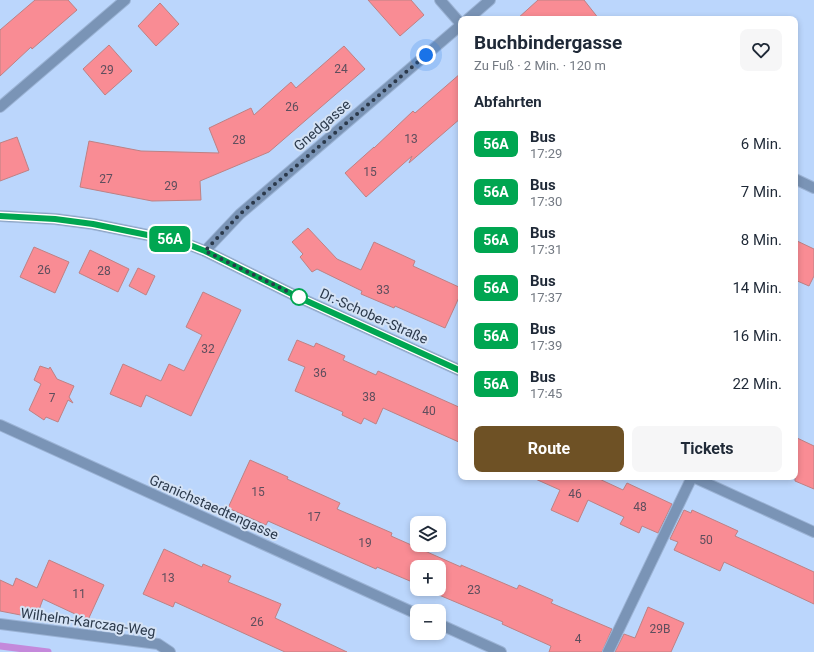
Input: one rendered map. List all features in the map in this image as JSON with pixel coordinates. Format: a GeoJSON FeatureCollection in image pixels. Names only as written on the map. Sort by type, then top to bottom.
{"type":"FeatureCollection","features":[{"type":"Feature","properties":{"kind":"street"},"geometry":{"type":"LineString","coordinates":[[0,107],[124,0]]}},
{"type":"Feature","properties":{"kind":"street"},"geometry":{"type":"LineString","coordinates":[[440,0],[458,21]]}},
{"type":"Feature","properties":{"kind":"street"},"geometry":{"type":"LineString","coordinates":[[471,16],[490,0]]}},
{"type":"Feature","properties":{"kind":"street","name":"Gnedgasse"},"geometry":{"type":"LineString","coordinates":[[205,251],[240,214],[458,27]]}},
{"type":"Feature","properties":{"kind":"street"},"geometry":{"type":"LineString","coordinates":[[798,180],[814,188]]}},
{"type":"Feature","properties":{"kind":"street","name":"Dr.-Schober-Straße"},"geometry":{"type":"LineString","coordinates":[[0,216],[55,219],[93,224],[182,242],[205,251],[298,297],[458,370]]}},
{"type":"Feature","properties":{"kind":"street","name":"Granichstaedtengasse"},"geometry":{"type":"LineString","coordinates":[[0,426],[410,611]]}},
{"type":"Feature","properties":{"kind":"street"},"geometry":{"type":"LineString","coordinates":[[608,652],[691,480]]}},
{"type":"Feature","properties":{"kind":"street"},"geometry":{"type":"LineString","coordinates":[[699,480],[814,532]]}},
{"type":"Feature","properties":{"kind":"street","name":"Wilhelm-Karczag-Weg"},"geometry":{"type":"LineString","coordinates":[[0,624],[158,644],[170,652]]}},
{"type":"Feature","properties":{"kind":"street"},"geometry":{"type":"LineString","coordinates":[[446,627],[501,652]]}},
{"type":"Feature","properties":{"kind":"building"},"geometry":{"type":"Polygon","coordinates":[[[35,0],[68,0],[77,10],[32,49],[31,47],[0,76],[0,30],[35,0]]]}},
{"type":"Feature","properties":{"kind":"building"},"geometry":{"type":"Polygon","coordinates":[[[368,0],[411,0],[424,15],[400,36],[368,0]]]}},
{"type":"Feature","properties":{"kind":"building"},"geometry":{"type":"Polygon","coordinates":[[[538,0],[584,0],[597,16],[520,16],[538,0]]]}},
{"type":"Feature","properties":{"kind":"building"},"geometry":{"type":"Polygon","coordinates":[[[160,3],[179,24],[156,46],[138,26],[160,3]]]}},
{"type":"Feature","properties":{"kind":"building"},"geometry":{"type":"Polygon","coordinates":[[[109,45],[132,71],[105,95],[83,69],[109,45]]]}},
{"type":"Feature","properties":{"kind":"building"},"geometry":{"type":"Polygon","coordinates":[[[344,46],[365,69],[269,152],[200,181],[201,200],[152,201],[80,187],[89,141],[141,151],[219,153],[209,128],[251,108],[254,115],[291,82],[296,88],[344,46]]]}},
{"type":"Feature","properties":{"kind":"building"},"geometry":{"type":"Polygon","coordinates":[[[458,76],[458,121],[409,163],[412,156],[366,197],[345,173],[413,111],[415,113],[458,76]]]}},
{"type":"Feature","properties":{"kind":"building"},"geometry":{"type":"Polygon","coordinates":[[[17,137],[29,170],[0,181],[0,143],[17,137]]]}},
{"type":"Feature","properties":{"kind":"building"},"geometry":{"type":"Polygon","coordinates":[[[308,228],[337,259],[361,270],[374,242],[415,261],[413,266],[458,287],[458,300],[445,328],[395,306],[394,308],[361,294],[362,291],[317,269],[312,272],[300,257],[303,254],[292,242],[308,228]]]}},
{"type":"Feature","properties":{"kind":"building"},"geometry":{"type":"Polygon","coordinates":[[[798,241],[814,249],[814,276],[809,286],[798,281],[798,241]]]}},
{"type":"Feature","properties":{"kind":"building"},"geometry":{"type":"Polygon","coordinates":[[[34,247],[69,262],[55,293],[20,277],[34,247]]]}},
{"type":"Feature","properties":{"kind":"building"},"geometry":{"type":"Polygon","coordinates":[[[90,250],[129,269],[118,292],[79,273],[90,250]]]}},
{"type":"Feature","properties":{"kind":"building"},"geometry":{"type":"Polygon","coordinates":[[[138,268],[155,276],[146,295],[129,286],[138,268]]]}},
{"type":"Feature","properties":{"kind":"building"},"geometry":{"type":"Polygon","coordinates":[[[203,292],[241,310],[191,416],[146,395],[141,407],[110,394],[123,364],[161,381],[169,364],[184,371],[202,335],[186,327],[203,292]]]}},
{"type":"Feature","properties":{"kind":"building"},"geometry":{"type":"Polygon","coordinates":[[[297,340],[314,347],[316,343],[345,356],[343,360],[376,375],[378,371],[458,407],[458,442],[383,408],[376,424],[364,418],[361,424],[342,415],[343,412],[295,391],[305,367],[288,360],[297,340]]]}},
{"type":"Feature","properties":{"kind":"building"},"geometry":{"type":"Polygon","coordinates":[[[40,366],[49,369],[50,367],[57,379],[74,386],[69,397],[73,403],[68,400],[58,422],[46,417],[44,420],[29,410],[41,384],[34,380],[40,366]]]}},
{"type":"Feature","properties":{"kind":"building"},"geometry":{"type":"Polygon","coordinates":[[[798,438],[814,446],[814,489],[795,481],[798,480],[798,438]]]}},
{"type":"Feature","properties":{"kind":"building"},"geometry":{"type":"Polygon","coordinates":[[[250,460],[340,503],[337,509],[392,533],[391,536],[410,544],[410,552],[427,552],[445,560],[410,560],[410,581],[377,567],[376,569],[268,521],[266,525],[228,508],[250,460]]]}},
{"type":"Feature","properties":{"kind":"building"},"geometry":{"type":"Polygon","coordinates":[[[538,480],[601,480],[623,490],[627,483],[672,504],[658,533],[642,526],[639,533],[620,524],[624,517],[588,500],[578,522],[551,510],[560,490],[538,480]]]}},
{"type":"Feature","properties":{"kind":"building"},"geometry":{"type":"Polygon","coordinates":[[[684,510],[691,513],[692,510],[738,531],[735,536],[814,572],[814,604],[724,562],[720,571],[674,550],[678,542],[670,539],[684,510]]]}},
{"type":"Feature","properties":{"kind":"building"},"geometry":{"type":"Polygon","coordinates":[[[164,549],[202,567],[203,564],[231,576],[228,582],[281,604],[275,618],[347,652],[285,652],[175,602],[173,607],[143,594],[164,549]]]}},
{"type":"Feature","properties":{"kind":"building"},"geometry":{"type":"Polygon","coordinates":[[[49,560],[104,585],[88,620],[43,599],[36,618],[0,611],[0,580],[13,586],[16,578],[37,588],[49,560]]]}},
{"type":"Feature","properties":{"kind":"building"},"geometry":{"type":"Polygon","coordinates":[[[446,560],[461,567],[461,565],[517,589],[519,585],[553,600],[551,603],[612,629],[602,652],[549,652],[551,646],[502,624],[503,622],[441,596],[446,596],[446,560]]]}},
{"type":"Feature","properties":{"kind":"building"},"geometry":{"type":"Polygon","coordinates":[[[648,607],[684,623],[671,652],[615,652],[624,634],[635,638],[648,607]]]}},
{"type":"Feature","properties":{"kind":"waterway"},"geometry":{"type":"LineString","coordinates":[[0,646],[48,652]]}},
{"type":"Feature","properties":{"kind":"bus line","name":"56A"},"geometry":{"type":"LineString","coordinates":[[0,216],[8,215],[55,219],[93,224],[131,233],[182,242],[205,251],[298,297],[458,370]]}},
{"type":"Feature","properties":{"kind":"route"},"geometry":{"type":"LineString","coordinates":[[299,297],[205,251],[240,214],[426,55]]}}]}
